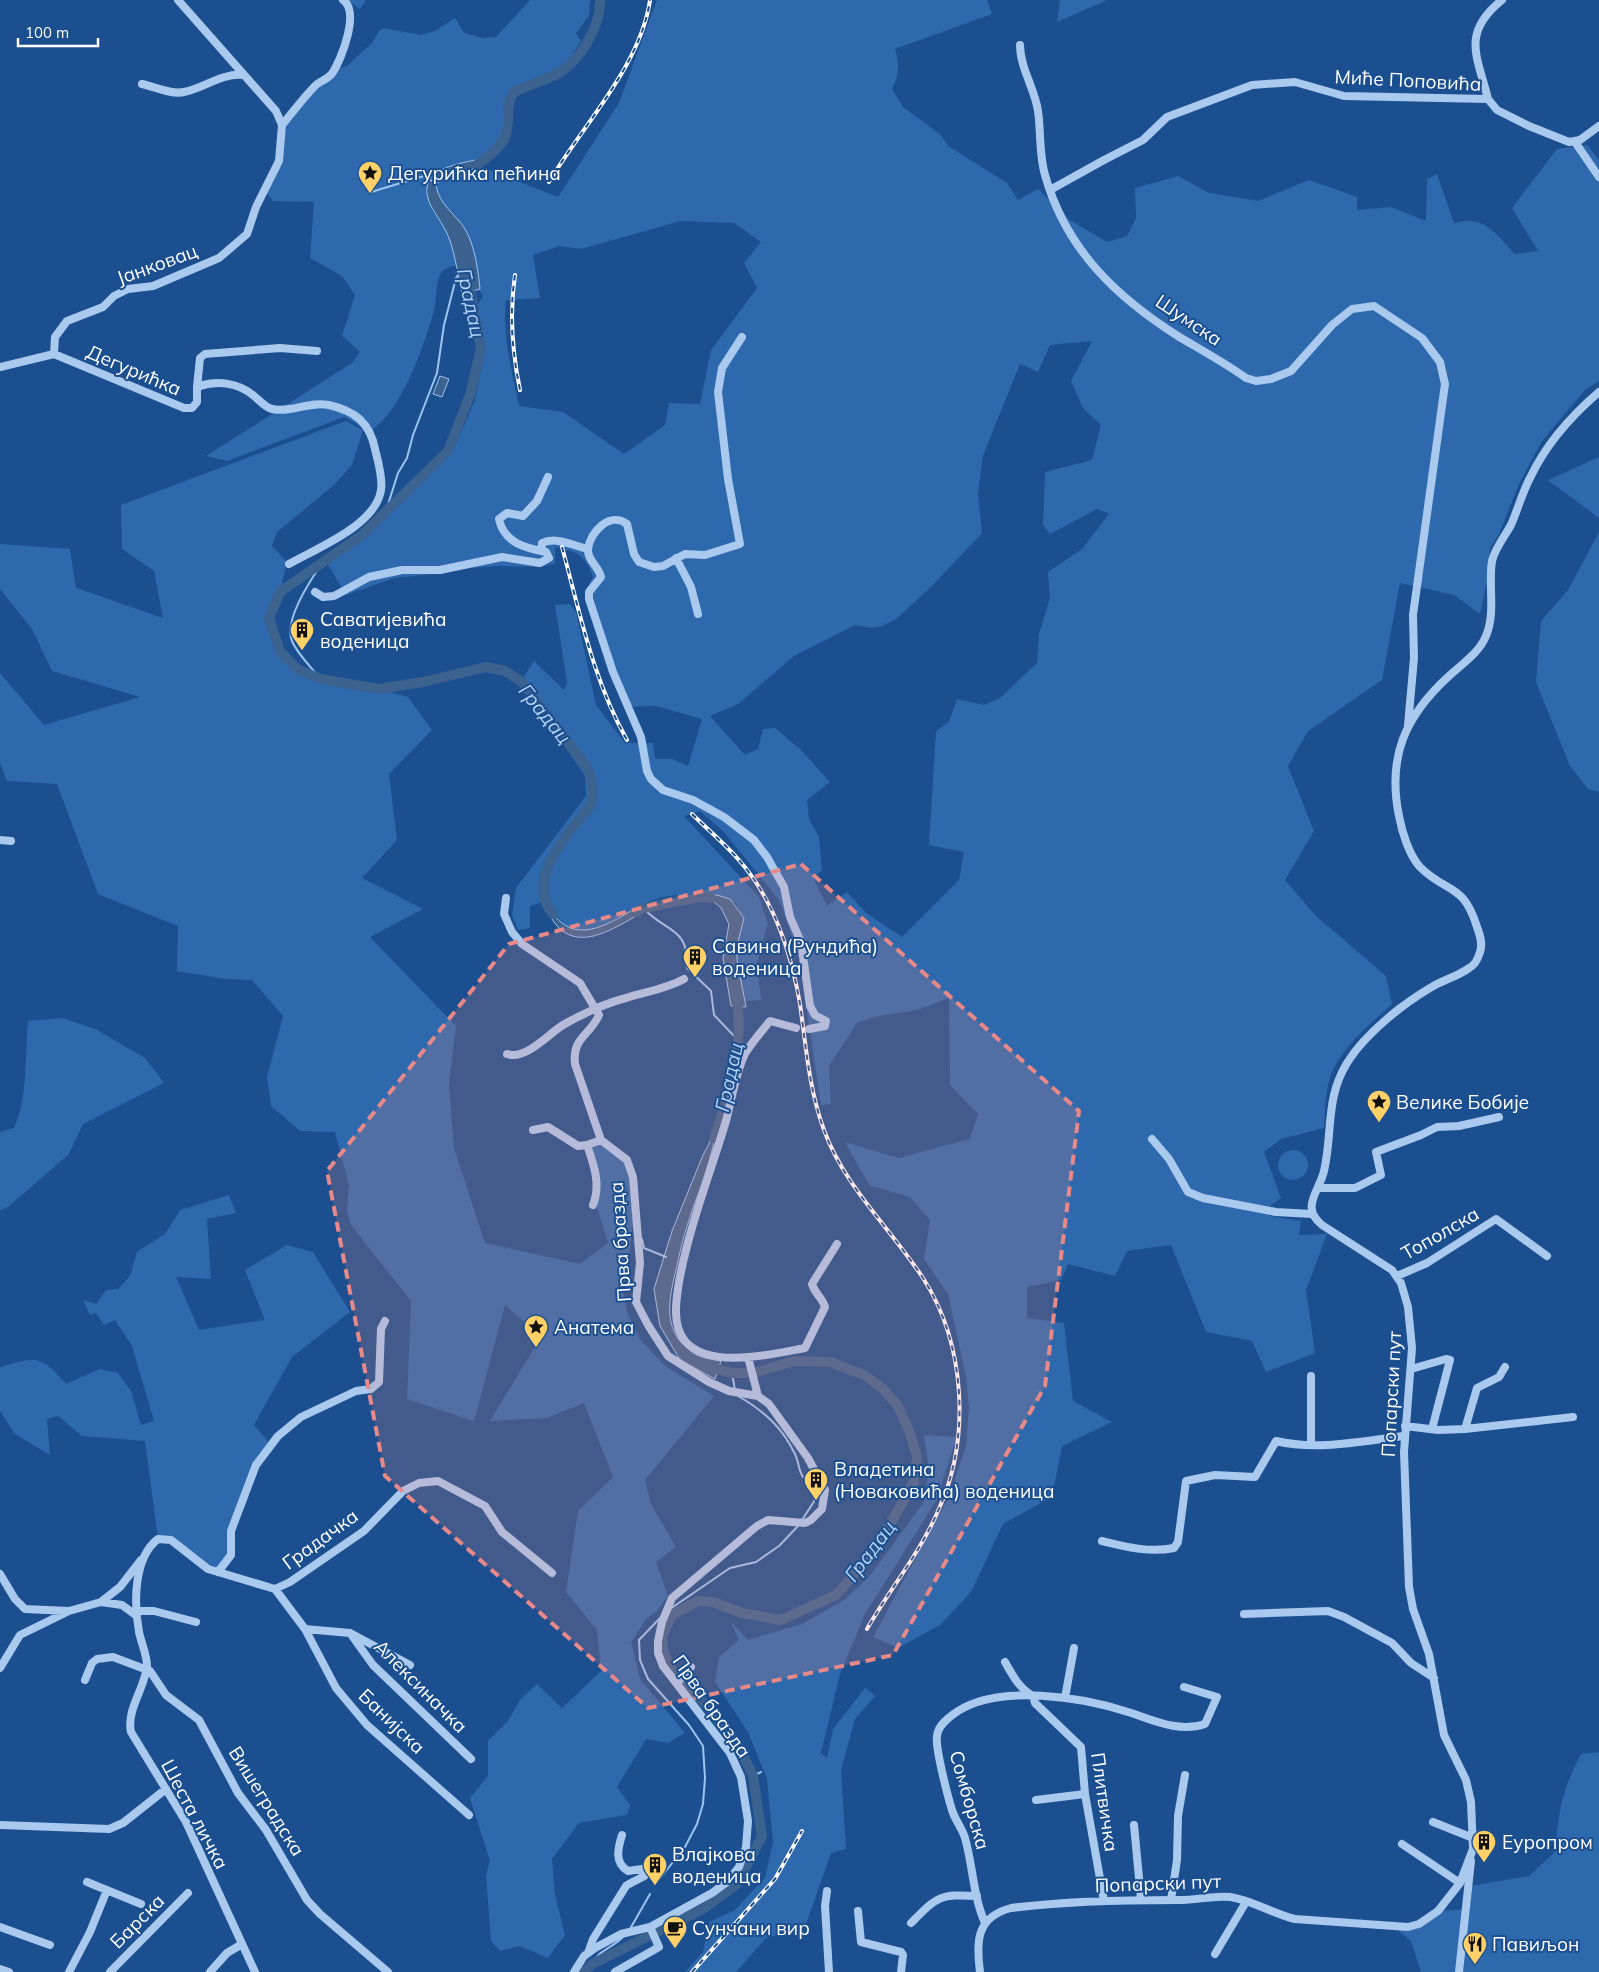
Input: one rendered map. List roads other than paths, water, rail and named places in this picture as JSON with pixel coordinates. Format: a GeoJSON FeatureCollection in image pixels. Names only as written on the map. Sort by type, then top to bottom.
{"type":"FeatureCollection","features":[{"type":"Feature","properties":{"kind":"street"},"geometry":{"type":"LineString","coordinates":[[178,0],[276,111],[282,125],[316,85],[332,75],[339,62],[352,20],[349,7],[343,0]]}},
{"type":"Feature","properties":{"kind":"street"},"geometry":{"type":"LineString","coordinates":[[1488,99],[1476,59],[1475,40],[1479,25],[1493,7],[1502,0]]}},
{"type":"Feature","properties":{"kind":"street","name":"Шумска"},"geometry":{"type":"LineString","coordinates":[[1020,45],[1020,55],[1038,109],[1041,152],[1050,190],[1063,225],[1086,259],[1101,275],[1179,337],[1246,378],[1256,381],[1270,380],[1291,371],[1332,325],[1352,308],[1374,306],[1422,338],[1440,362],[1445,384],[1413,616],[1414,658],[1408,725]]}},
{"type":"Feature","properties":{"kind":"street"},"geometry":{"type":"LineString","coordinates":[[142,84],[175,93],[183,92],[218,78],[234,74],[243,75]]}},
{"type":"Feature","properties":{"kind":"street","name":"Миће Поповића"},"geometry":{"type":"LineString","coordinates":[[1050,190],[1143,140],[1167,117],[1252,85],[1295,82],[1344,96],[1488,99],[1497,110],[1529,126],[1556,138],[1575,142]]}},
{"type":"Feature","properties":{"kind":"street","name":"Јанковац"},"geometry":{"type":"LineString","coordinates":[[54,354],[55,337],[68,321],[103,307],[114,296],[128,289],[153,286],[219,258],[246,234],[256,207],[279,161],[282,125]]}},
{"type":"Feature","properties":{"kind":"street"},"geometry":{"type":"LineString","coordinates":[[1599,126],[1575,142],[1599,177]]}},
{"type":"Feature","properties":{"kind":"street"},"geometry":{"type":"LineString","coordinates":[[742,337],[722,368],[718,392],[728,479],[740,544],[717,553],[705,555],[685,554],[663,566],[654,567],[639,562],[631,545],[627,524],[616,518],[598,529],[588,549],[589,556],[601,578],[589,592],[589,599],[612,672],[641,737],[646,770],[656,786],[693,800],[724,817],[754,840],[767,857],[784,888],[790,917],[801,942],[810,1006],[816,1015],[826,1021],[825,1026],[809,1029]]}},
{"type":"Feature","properties":{"kind":"street"},"geometry":{"type":"LineString","coordinates":[[197,387],[200,358],[205,354],[280,348],[317,351]]}},
{"type":"Feature","properties":{"kind":"street"},"geometry":{"type":"LineString","coordinates":[[0,367],[54,354]]}},
{"type":"Feature","properties":{"kind":"street","name":"Дегурићка"},"geometry":{"type":"LineString","coordinates":[[54,354],[184,408],[192,408],[197,402],[197,387],[209,382],[225,383],[247,390],[270,409],[287,411],[309,406],[328,405],[360,418],[372,434],[382,489],[377,504],[352,528],[289,564]]}},
{"type":"Feature","properties":{"kind":"street"},"geometry":{"type":"LineString","coordinates":[[1152,1138],[1169,1159],[1188,1192],[1202,1198],[1276,1212],[1312,1214],[1312,1202],[1325,1163],[1333,1093],[1351,1056],[1396,1011],[1429,988],[1470,968],[1478,958],[1481,948],[1475,922],[1466,901],[1457,891],[1420,866],[1414,858],[1403,831],[1397,807],[1395,782],[1402,740],[1408,725],[1441,684],[1477,651],[1483,642],[1490,620],[1494,555],[1511,525],[1530,477],[1548,447],[1571,417],[1599,392]]}},
{"type":"Feature","properties":{"kind":"street"},"geometry":{"type":"LineString","coordinates":[[315,592],[323,597],[334,596],[370,577],[402,570],[440,570],[502,557],[540,563],[549,558],[549,554],[515,545],[500,525],[499,519],[507,513],[523,516],[536,501],[548,477]]}},
{"type":"Feature","properties":{"kind":"street"},"geometry":{"type":"LineString","coordinates":[[541,551],[542,543],[552,540],[566,541],[588,549]]}},
{"type":"Feature","properties":{"kind":"street"},"geometry":{"type":"LineString","coordinates":[[676,558],[691,588],[698,614]]}},
{"type":"Feature","properties":{"kind":"street"},"geometry":{"type":"LineString","coordinates":[[0,840],[11,841]]}},
{"type":"Feature","properties":{"kind":"street"},"geometry":{"type":"LineString","coordinates":[[506,898],[504,914],[517,938],[522,944],[580,983],[600,1015],[577,1042],[574,1053],[575,1064],[601,1140],[587,1146],[578,1146],[548,1126],[533,1130]]}},
{"type":"Feature","properties":{"kind":"street"},"geometry":{"type":"LineString","coordinates":[[507,1054],[514,1056],[525,1052],[562,1026],[623,998],[671,986],[684,979]]}},
{"type":"Feature","properties":{"kind":"street"},"geometry":{"type":"LineString","coordinates":[[796,1028],[776,1021],[770,1022],[746,1052],[688,1244],[679,1282],[677,1305],[678,1329],[685,1341],[704,1353],[722,1357],[748,1359],[805,1348],[825,1306],[823,1299],[814,1292],[812,1284],[837,1244]]}},
{"type":"Feature","properties":{"kind":"street"},"geometry":{"type":"LineString","coordinates":[[1318,1188],[1356,1188],[1381,1175],[1376,1152],[1437,1127],[1458,1126],[1499,1117]]}},
{"type":"Feature","properties":{"kind":"street","name":"Прва бразда"},"geometry":{"type":"LineString","coordinates":[[574,1972],[588,1953],[627,1933],[650,1929],[712,1893],[727,1882],[739,1867],[746,1847],[748,1821],[741,1777],[730,1753],[663,1666],[658,1653],[662,1622],[672,1598],[758,1526],[768,1520],[805,1523],[818,1515],[822,1509],[824,1490],[808,1458],[778,1414],[758,1396],[729,1390],[709,1382],[668,1356],[636,1302],[640,1263],[633,1177],[627,1160],[601,1140]]}},
{"type":"Feature","properties":{"kind":"street"},"geometry":{"type":"LineString","coordinates":[[587,1146],[594,1166],[598,1189],[593,1205]]}},
{"type":"Feature","properties":{"kind":"street","name":"Попарски пут"},"geometry":{"type":"LineString","coordinates":[[985,1923],[997,1913],[1011,1908],[1104,1901],[1219,1897],[1246,1902],[1295,1919],[1333,1920],[1402,1928],[1414,1926],[1432,1916],[1443,1906],[1460,1883],[1470,1859],[1473,1838],[1467,1784],[1446,1739],[1434,1678],[1408,1587],[1404,1436],[1411,1370],[1412,1338],[1410,1314],[1397,1276],[1383,1262],[1327,1229],[1312,1214]]}},
{"type":"Feature","properties":{"kind":"street","name":"Тополска"},"geometry":{"type":"LineString","coordinates":[[1397,1276],[1427,1263],[1496,1219],[1547,1256]]}},
{"type":"Feature","properties":{"kind":"street"},"geometry":{"type":"LineString","coordinates":[[218,1572],[231,1555],[231,1531],[256,1465],[278,1436],[301,1417],[356,1391],[371,1389],[379,1382],[381,1329],[385,1321]]}},
{"type":"Feature","properties":{"kind":"street"},"geometry":{"type":"LineString","coordinates":[[748,1359],[758,1396]]}},
{"type":"Feature","properties":{"kind":"street"},"geometry":{"type":"LineString","coordinates":[[1411,1370],[1446,1359],[1450,1360],[1432,1430]]}},
{"type":"Feature","properties":{"kind":"street"},"geometry":{"type":"LineString","coordinates":[[1465,1430],[1476,1388],[1499,1378],[1504,1367]]}},
{"type":"Feature","properties":{"kind":"street"},"geometry":{"type":"LineString","coordinates":[[1311,1376],[1311,1445]]}},
{"type":"Feature","properties":{"kind":"street"},"geometry":{"type":"LineString","coordinates":[[1405,1426],[1432,1430],[1465,1430],[1573,1417]]}},
{"type":"Feature","properties":{"kind":"street"},"geometry":{"type":"LineString","coordinates":[[1102,1541],[1134,1549],[1160,1550],[1174,1548],[1178,1542],[1186,1481],[1215,1475],[1255,1477],[1276,1441],[1293,1445],[1311,1445],[1404,1436]]}},
{"type":"Feature","properties":{"kind":"street","name":"Градачка"},"geometry":{"type":"LineString","coordinates":[[101,1602],[120,1587],[153,1543],[162,1538],[172,1540],[208,1569],[275,1589],[298,1577],[364,1531],[403,1491],[419,1483],[438,1480],[476,1499],[484,1506],[502,1532],[552,1573]]}},
{"type":"Feature","properties":{"kind":"street"},"geometry":{"type":"LineString","coordinates":[[85,1680],[92,1663],[104,1658],[120,1659],[146,1670],[146,1658],[137,1614],[142,1559]]}},
{"type":"Feature","properties":{"kind":"street"},"geometry":{"type":"LineString","coordinates":[[0,1574],[15,1599],[25,1609],[69,1611]]}},
{"type":"Feature","properties":{"kind":"street","name":"Банијска"},"geometry":{"type":"LineString","coordinates":[[275,1589],[305,1629],[336,1688],[367,1725],[469,1815]]}},
{"type":"Feature","properties":{"kind":"street"},"geometry":{"type":"LineString","coordinates":[[0,1668],[20,1635],[69,1611],[101,1602],[122,1605],[137,1614],[154,1610],[196,1622]]}},
{"type":"Feature","properties":{"kind":"street"},"geometry":{"type":"LineString","coordinates":[[1244,1614],[1328,1611],[1344,1617],[1392,1643],[1411,1663],[1434,1678]]}},
{"type":"Feature","properties":{"kind":"street"},"geometry":{"type":"LineString","coordinates":[[305,1629],[350,1634],[410,1665]]}},
{"type":"Feature","properties":{"kind":"street","name":"Алексиначка"},"geometry":{"type":"LineString","coordinates":[[350,1634],[372,1665],[471,1759]]}},
{"type":"Feature","properties":{"kind":"street"},"geometry":{"type":"LineString","coordinates":[[1065,1698],[1074,1648]]}},
{"type":"Feature","properties":{"kind":"street","name":"Плитвичка"},"geometry":{"type":"LineString","coordinates":[[1006,1662],[1016,1682],[1024,1691],[1033,1696],[1035,1703],[1079,1744],[1082,1752],[1084,1794],[1104,1901]]}},
{"type":"Feature","properties":{"kind":"street","name":"Шеста личка"},"geometry":{"type":"LineString","coordinates":[[146,1670],[130,1727],[186,1822],[219,1898],[255,1972]]}},
{"type":"Feature","properties":{"kind":"street","name":"Вишеградска"},"geometry":{"type":"LineString","coordinates":[[146,1670],[154,1674],[166,1695],[202,1723],[238,1793],[266,1830],[307,1900],[320,1914],[388,1972]]}},
{"type":"Feature","properties":{"kind":"street"},"geometry":{"type":"LineString","coordinates":[[677,1683],[689,1671]]}},
{"type":"Feature","properties":{"kind":"street"},"geometry":{"type":"LineString","coordinates":[[1033,1696],[1065,1698],[1126,1711],[1166,1724],[1191,1727],[1207,1722],[1217,1697],[1184,1687]]}},
{"type":"Feature","properties":{"kind":"street","name":"Сомборска"},"geometry":{"type":"LineString","coordinates":[[985,1923],[964,1836],[952,1811],[937,1744],[938,1731],[947,1719],[972,1703],[1033,1696]]}},
{"type":"Feature","properties":{"kind":"street"},"geometry":{"type":"LineString","coordinates":[[1171,1900],[1177,1860],[1178,1816],[1185,1775]]}},
{"type":"Feature","properties":{"kind":"street"},"geometry":{"type":"LineString","coordinates":[[0,1825],[109,1829],[123,1823],[166,1789]]}},
{"type":"Feature","properties":{"kind":"street"},"geometry":{"type":"LineString","coordinates":[[1036,1800],[1084,1794]]}},
{"type":"Feature","properties":{"kind":"street"},"geometry":{"type":"LineString","coordinates":[[1433,1822],[1473,1838]]}},
{"type":"Feature","properties":{"kind":"street"},"geometry":{"type":"LineString","coordinates":[[1134,1825],[1141,1900]]}},
{"type":"Feature","properties":{"kind":"street"},"geometry":{"type":"LineString","coordinates":[[588,1953],[597,1934],[626,1886],[646,1876],[650,1870],[649,1868],[628,1870],[621,1866],[618,1854],[622,1835]]}},
{"type":"Feature","properties":{"kind":"street"},"geometry":{"type":"LineString","coordinates":[[1402,1844],[1460,1883]]}},
{"type":"Feature","properties":{"kind":"street"},"geometry":{"type":"LineString","coordinates":[[1459,1972],[1470,1886],[1470,1859]]}},
{"type":"Feature","properties":{"kind":"street"},"geometry":{"type":"LineString","coordinates":[[87,1882],[141,1904]]}},
{"type":"Feature","properties":{"kind":"street"},"geometry":{"type":"LineString","coordinates":[[69,1972],[90,1932],[107,1890]]}},
{"type":"Feature","properties":{"kind":"street"},"geometry":{"type":"LineString","coordinates":[[827,1891],[825,1906],[829,1972]]}},
{"type":"Feature","properties":{"kind":"street","name":"Барска"},"geometry":{"type":"LineString","coordinates":[[113,1971],[188,1894]]}},
{"type":"Feature","properties":{"kind":"street"},"geometry":{"type":"LineString","coordinates":[[911,1923],[930,1903],[941,1896],[977,1896]]}},
{"type":"Feature","properties":{"kind":"street"},"geometry":{"type":"LineString","coordinates":[[1215,1954],[1246,1902]]}},
{"type":"Feature","properties":{"kind":"street"},"geometry":{"type":"LineString","coordinates":[[858,1911],[861,1942],[901,1952],[903,1955],[901,1972]]}},
{"type":"Feature","properties":{"kind":"street"},"geometry":{"type":"LineString","coordinates":[[980,1972],[978,1943],[985,1923]]}},
{"type":"Feature","properties":{"kind":"street"},"geometry":{"type":"LineString","coordinates":[[0,1927],[50,1946]]}},
{"type":"Feature","properties":{"kind":"street"},"geometry":{"type":"LineString","coordinates":[[616,1972],[628,1963],[659,1947],[650,1929]]}},
{"type":"Feature","properties":{"kind":"street"},"geometry":{"type":"LineString","coordinates":[[597,1934],[605,1943]]}},
{"type":"Feature","properties":{"kind":"street"},"geometry":{"type":"LineString","coordinates":[[210,1972],[228,1953],[242,1944]]}},
{"type":"Feature","properties":{"kind":"street"},"geometry":{"type":"LineString","coordinates":[[0,1969],[9,1972]]}},
{"type":"Feature","properties":{"kind":"waterway","name":"Градац"},"geometry":{"type":"LineString","coordinates":[[478,164],[502,143],[508,128],[509,103],[514,92],[557,74],[574,61],[581,52],[593,31],[600,0]]}},
{"type":"Feature","properties":{"kind":"waterway"},"geometry":{"type":"LineString","coordinates":[[371,192],[424,176],[432,181]]}},
{"type":"Feature","properties":{"kind":"waterway"},"geometry":{"type":"LineString","coordinates":[[385,514],[398,473],[407,458],[413,435],[437,373],[444,325],[458,275]]}},
{"type":"Feature","properties":{"kind":"waterway","name":"Градац"},"geometry":{"type":"LineString","coordinates":[[468,279],[481,348],[470,395],[448,451],[362,535],[280,592],[269,618],[280,651],[297,669],[321,679],[379,689],[423,682],[486,667],[505,671],[522,682],[586,766],[593,789],[590,806],[561,843],[548,866],[543,891],[546,903],[553,914]]}},
{"type":"Feature","properties":{"kind":"waterway"},"geometry":{"type":"LineString","coordinates":[[321,679],[298,651],[292,641],[290,632],[295,610],[325,559]]}},
{"type":"Feature","properties":{"kind":"waterway","name":"Градац"},"geometry":{"type":"LineString","coordinates":[[636,912],[643,908],[699,897],[711,898]]}},
{"type":"Feature","properties":{"kind":"waterway"},"geometry":{"type":"LineString","coordinates":[[645,910],[681,938],[685,945],[687,968],[711,991],[714,1015],[737,1039]]}},
{"type":"Feature","properties":{"kind":"waterway","name":"Градац"},"geometry":{"type":"LineString","coordinates":[[714,1138],[730,1086],[737,1048],[739,1030],[736,994]]}},
{"type":"Feature","properties":{"kind":"waterway"},"geometry":{"type":"LineString","coordinates":[[642,1239],[644,1248],[666,1257]]}},
{"type":"Feature","properties":{"kind":"waterway","name":"Градац"},"geometry":{"type":"LineString","coordinates":[[584,1972],[592,1964],[703,1909],[737,1884],[762,1836],[753,1776],[739,1747],[710,1709],[672,1670],[663,1651],[662,1636],[672,1615],[698,1601],[713,1602],[742,1613],[781,1620],[836,1595],[874,1552],[914,1482],[917,1456],[898,1406],[882,1388],[864,1375],[830,1362],[794,1361],[754,1373],[732,1373],[705,1366]]}},
{"type":"Feature","properties":{"kind":"waterway"},"geometry":{"type":"LineString","coordinates":[[732,1373],[735,1390]]}},
{"type":"Feature","properties":{"kind":"waterway"},"geometry":{"type":"LineString","coordinates":[[738,1396],[764,1414],[778,1428],[790,1444],[803,1477]]}},
{"type":"Feature","properties":{"kind":"waterway"},"geometry":{"type":"LineString","coordinates":[[802,1520],[815,1500],[809,1487]]}},
{"type":"Feature","properties":{"kind":"waterway"},"geometry":{"type":"LineString","coordinates":[[670,1609],[730,1568],[756,1562],[779,1546],[798,1526]]}},
{"type":"Feature","properties":{"kind":"waterway"},"geometry":{"type":"LineString","coordinates":[[658,1881],[685,1847],[697,1824],[703,1804],[705,1778],[703,1746],[689,1725],[648,1679],[640,1660],[639,1640],[661,1617]]}},
{"type":"Feature","properties":{"kind":"waterway"},"geometry":{"type":"LineString","coordinates":[[753,1776],[761,1772]]}},
{"type":"Feature","properties":{"kind":"waterway"},"geometry":{"type":"LineString","coordinates":[[630,1929],[650,1894]]}},
{"type":"Feature","properties":{"kind":"waterway"},"geometry":{"type":"LineString","coordinates":[[592,1964],[598,1955],[624,1936]]}},
{"type":"Feature","properties":{"kind":"railway"},"geometry":{"type":"LineString","coordinates":[[549,182],[623,71],[635,48],[650,0]]}},
{"type":"Feature","properties":{"kind":"railway"},"geometry":{"type":"LineString","coordinates":[[515,275],[512,333],[520,390]]}},
{"type":"Feature","properties":{"kind":"railway"},"geometry":{"type":"LineString","coordinates":[[562,547],[596,670],[615,717],[627,740]]}},
{"type":"Feature","properties":{"kind":"railway"},"geometry":{"type":"LineString","coordinates":[[692,814],[738,859],[762,891],[771,909],[792,965],[800,1004],[811,1083],[824,1130],[843,1170],[923,1278],[937,1304],[948,1333],[955,1362],[959,1393],[959,1424],[956,1454],[949,1483],[923,1542],[867,1629]]}},
{"type":"Feature","properties":{"kind":"railway"},"geometry":{"type":"LineString","coordinates":[[692,1972],[775,1879],[802,1831]]}},
{"type":"Feature","properties":{"kind":"place","name":"Дегурићка пећина"},"geometry":{"type":"Point","coordinates":[370,194]}},
{"type":"Feature","properties":{"kind":"place","name":"Саватијевића воденица"},"geometry":{"type":"Point","coordinates":[302,651]}},
{"type":"Feature","properties":{"kind":"place","name":"Савина (Рундића) воденица"},"geometry":{"type":"Point","coordinates":[695,978]}},
{"type":"Feature","properties":{"kind":"place","name":"Велике Бобије"},"geometry":{"type":"Point","coordinates":[1379,1123]}},
{"type":"Feature","properties":{"kind":"place","name":"Анатема"},"geometry":{"type":"Point","coordinates":[536,1348]}},
{"type":"Feature","properties":{"kind":"place","name":"Владетина (Новаковића) воденица"},"geometry":{"type":"Point","coordinates":[816,1501]}},
{"type":"Feature","properties":{"kind":"place","name":"Еуропром"},"geometry":{"type":"Point","coordinates":[1484,1863]}},
{"type":"Feature","properties":{"kind":"place","name":"Влајкова воденица"},"geometry":{"type":"Point","coordinates":[655,1886]}},
{"type":"Feature","properties":{"kind":"place","name":"Сунчани вир"},"geometry":{"type":"Point","coordinates":[675,1949]}},
{"type":"Feature","properties":{"kind":"place","name":"Павиљон"},"geometry":{"type":"Point","coordinates":[1475,1965]}}]}
